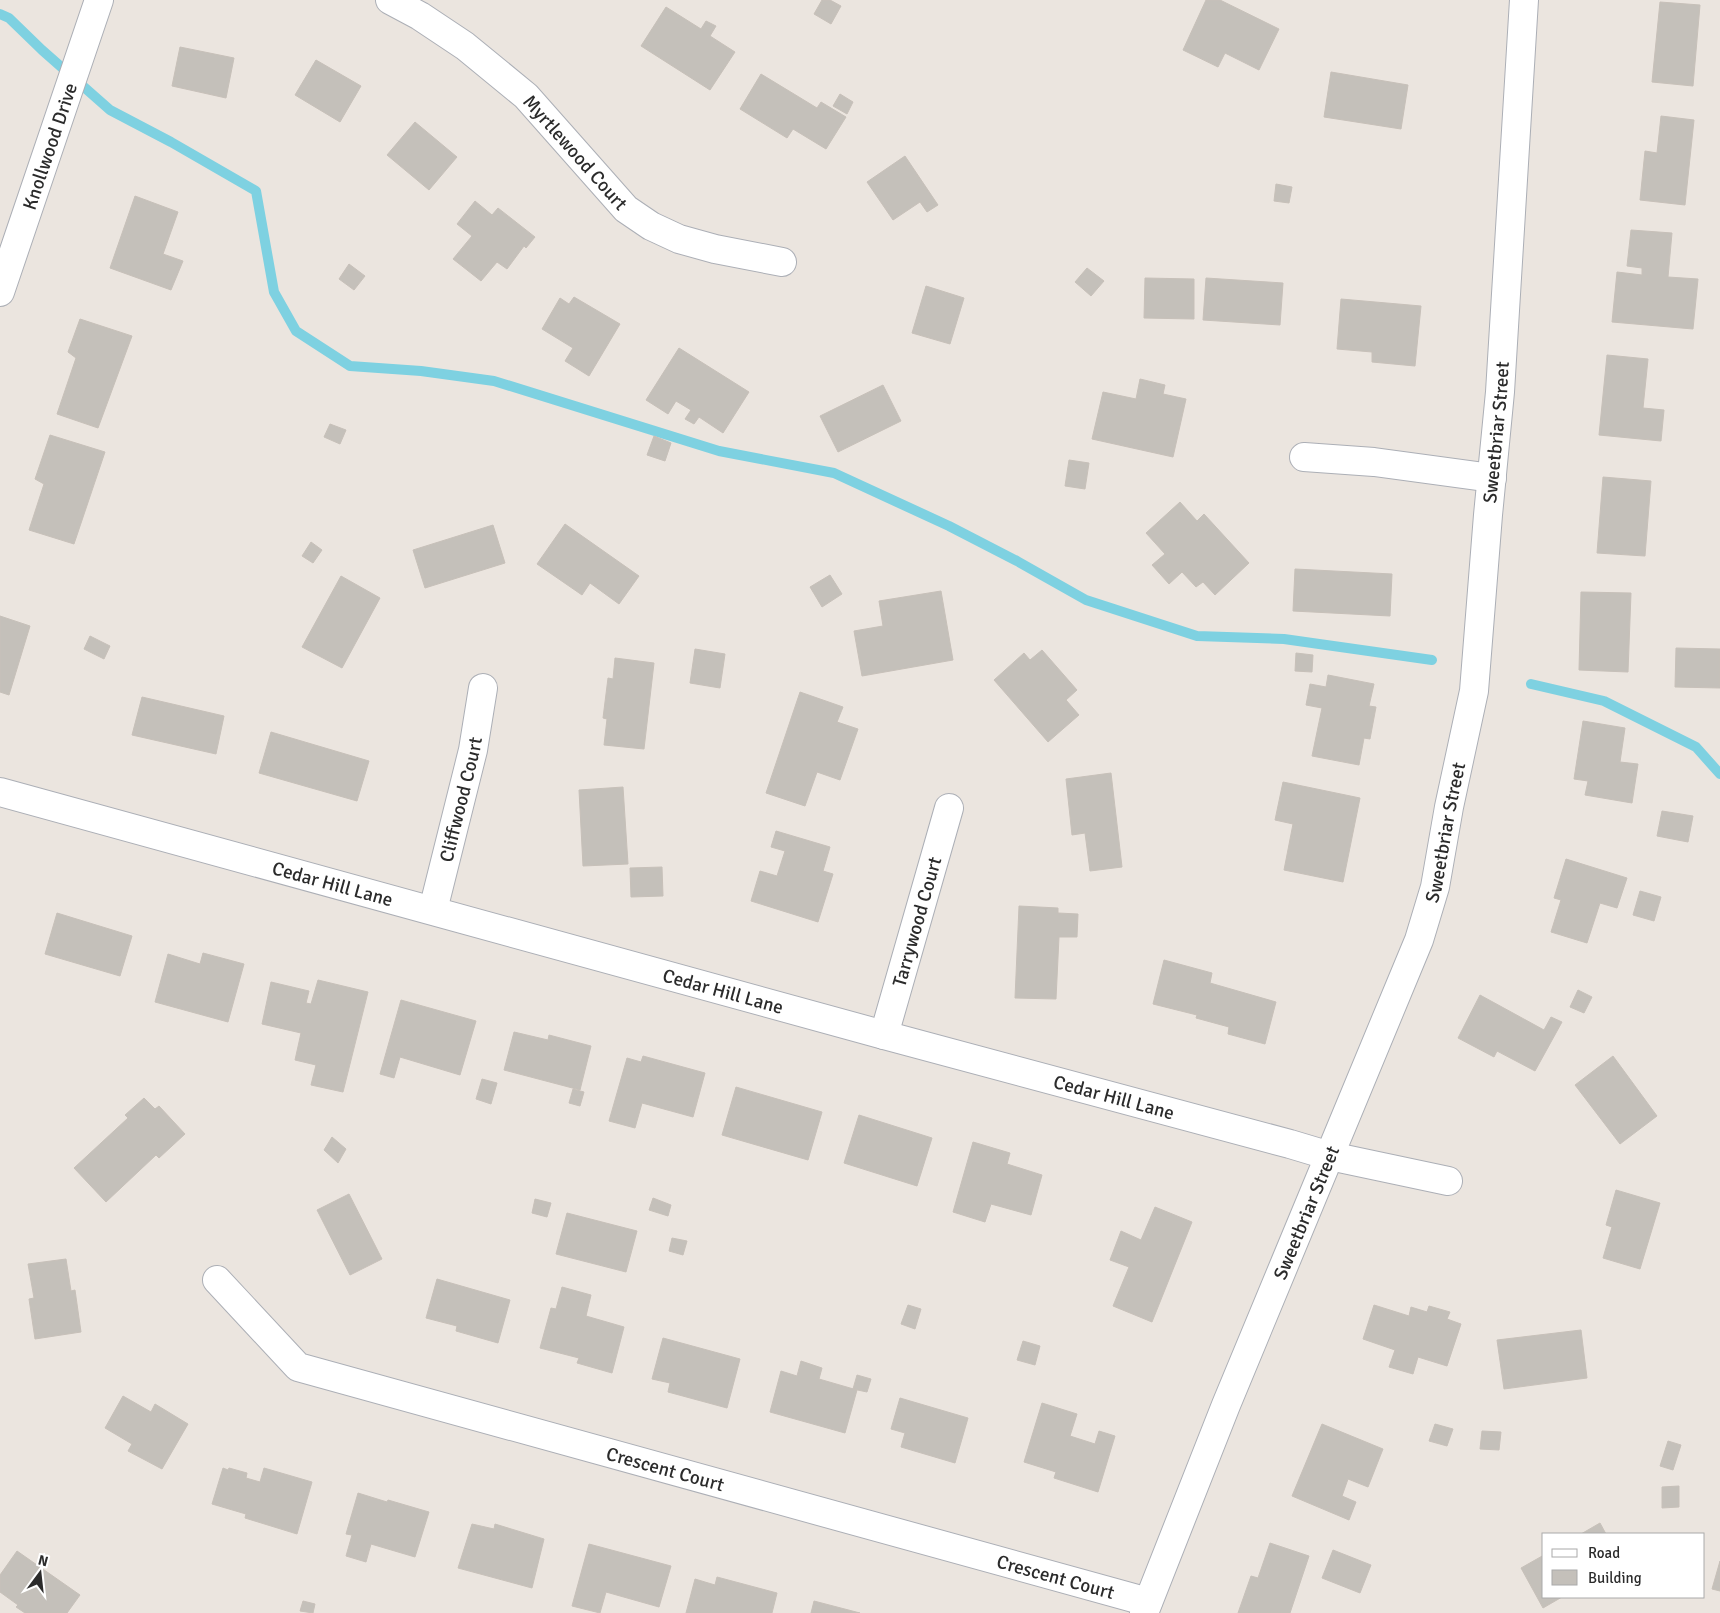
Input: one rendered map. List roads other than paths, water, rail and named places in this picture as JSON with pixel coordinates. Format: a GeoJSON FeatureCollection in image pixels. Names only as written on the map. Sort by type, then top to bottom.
{"type":"FeatureCollection","features":[{"type":"Feature","properties":{"kind":"street","name":"Knollwood Drive"},"geometry":{"type":"LineString","coordinates":[[0,292],[10,230],[99,0]]}},
{"type":"Feature","properties":{"kind":"street","name":"Myrtlewood Court"},"geometry":{"type":"LineString","coordinates":[[390,0],[420,16],[465,46],[526,96],[626,209],[651,226],[679,239],[715,249],[782,262]]}},
{"type":"Feature","properties":{"kind":"street","name":"Sweetbriar Street"},"geometry":{"type":"LineString","coordinates":[[1146,1607],[1222,1414],[1419,940],[1435,887],[1449,807],[1474,691],[1500,392],[1523,0]]}},
{"type":"Feature","properties":{"kind":"street"},"geometry":{"type":"LineString","coordinates":[[1304,457],[1374,462],[1492,478]]}},
{"type":"Feature","properties":{"kind":"street","name":"Cliffwood Court"},"geometry":{"type":"LineString","coordinates":[[433,910],[473,750],[482,688]]}},
{"type":"Feature","properties":{"kind":"street","name":"Cedar Hill Lane"},"geometry":{"type":"LineString","coordinates":[[0,792],[1330,1156],[1448,1182]]}},
{"type":"Feature","properties":{"kind":"street","name":"Tarrywood Court"},"geometry":{"type":"LineString","coordinates":[[884,1035],[949,808]]}},
{"type":"Feature","properties":{"kind":"street","name":"Crescent Court"},"geometry":{"type":"LineString","coordinates":[[217,1280],[298,1367],[1146,1607]]}},
{"type":"Feature","properties":{"kind":"waterway"},"geometry":{"type":"LineString","coordinates":[[0,14],[9,18],[110,110],[171,142],[256,191],[274,292],[296,331],[350,366],[421,371],[494,381],[719,451],[834,473],[949,526],[1017,561],[1086,600],[1197,636],[1284,639],[1432,660]]}},
{"type":"Feature","properties":{"kind":"waterway"},"geometry":{"type":"LineString","coordinates":[[1531,684],[1604,701],[1696,747],[1720,774]]}}]}
